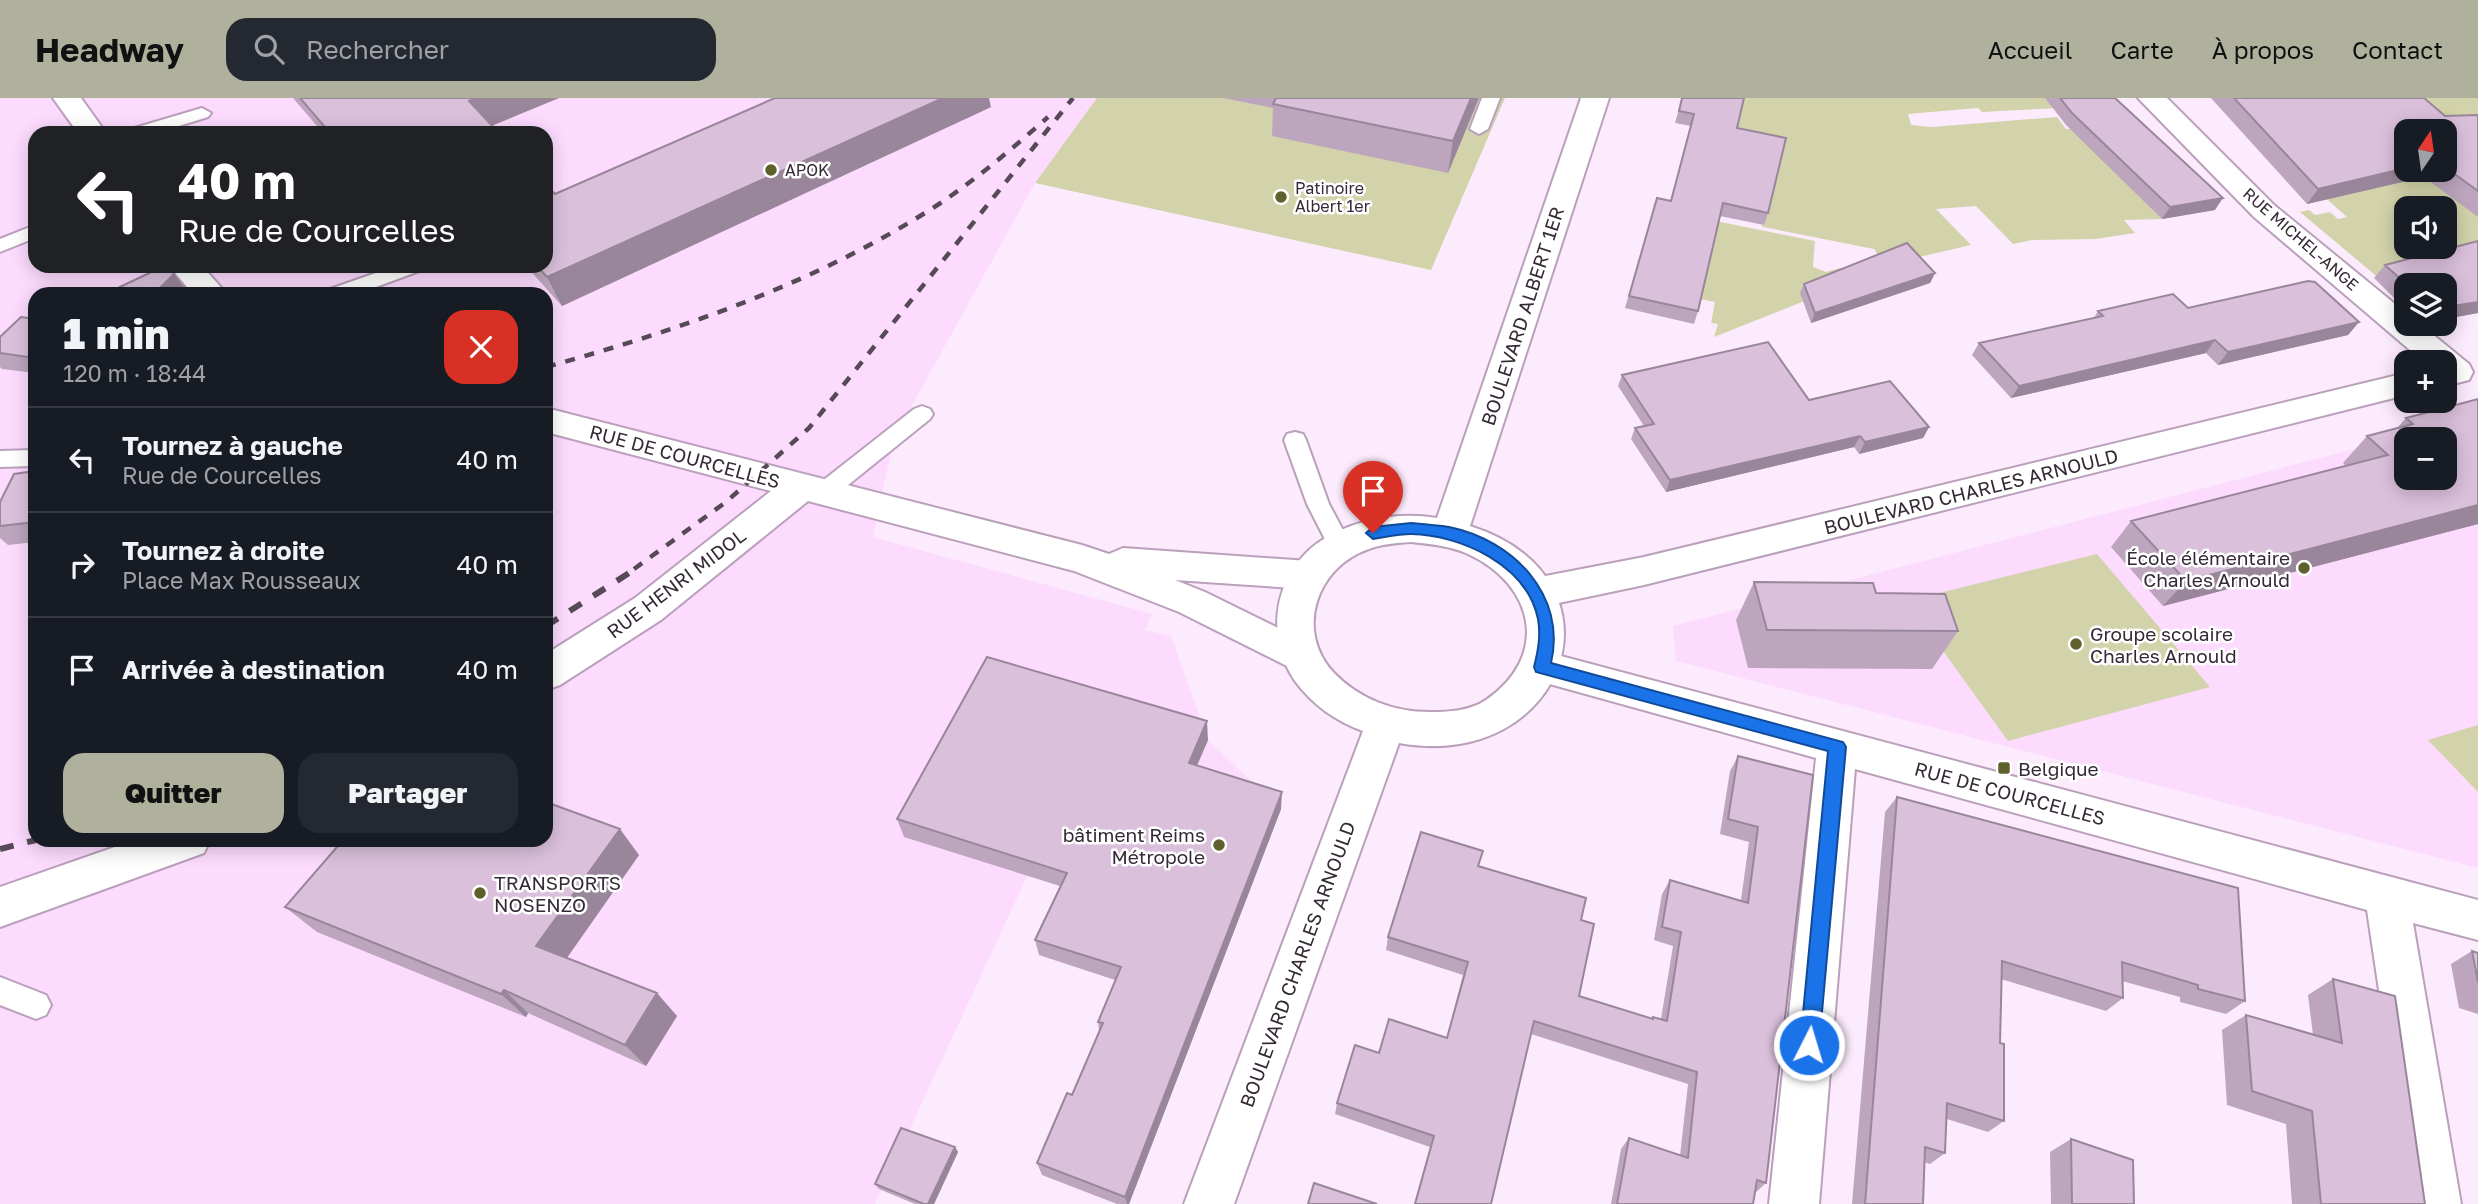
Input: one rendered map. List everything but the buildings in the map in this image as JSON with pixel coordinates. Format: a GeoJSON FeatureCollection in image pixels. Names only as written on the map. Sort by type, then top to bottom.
{"type":"FeatureCollection","features":[{"type":"Feature","properties":{"kind":"street"},"geometry":{"type":"LineString","coordinates":[[67,98],[87,126]]}},
{"type":"Feature","properties":{"kind":"street","name":"BOULEVARD ALBERT 1ER"},"geometry":{"type":"LineString","coordinates":[[1450,533],[1595,98]]}},
{"type":"Feature","properties":{"kind":"street","name":"RUE MICHEL-ANGE"},"geometry":{"type":"LineString","coordinates":[[2152,98],[2264,211],[2460,371]]}},
{"type":"Feature","properties":{"kind":"street"},"geometry":{"type":"LineString","coordinates":[[191,273],[204,287]]}},
{"type":"Feature","properties":{"kind":"street","name":"BOULEVARD CHARLES ARNOULD"},"geometry":{"type":"LineString","coordinates":[[1535,593],[1644,571],[2394,387]]}},
{"type":"Feature","properties":{"kind":"street","name":"RUE DE COURCELLES"},"geometry":{"type":"LineString","coordinates":[[553,422],[1082,559],[1192,602],[1301,657]]}},
{"type":"Feature","properties":{"kind":"street","name":"RUE HENRI MIDOL"},"geometry":{"type":"LineString","coordinates":[[553,670],[648,609],[812,490]]}},
{"type":"Feature","properties":{"kind":"street"},"geometry":{"type":"LineString","coordinates":[[1411,528],[1450,533],[1485,546],[1514,567],[1535,593],[1545,617],[1548,642],[1542,667],[1525,694],[1498,714],[1464,727],[1425,730],[1386,724],[1349,709],[1320,685],[1301,657],[1293,626],[1297,596],[1309,575],[1340,547],[1373,533],[1411,528]]}},
{"type":"Feature","properties":{"kind":"street","name":"RUE DE COURCELLES"},"geometry":{"type":"LineString","coordinates":[[1082,559],[1309,575]]}},
{"type":"Feature","properties":{"kind":"street","name":"RUE DE COURCELLES"},"geometry":{"type":"LineString","coordinates":[[1542,667],[2478,920]]}},
{"type":"Feature","properties":{"kind":"street","name":"BOULEVARD CHARLES ARNOULD"},"geometry":{"type":"LineString","coordinates":[[1209,1204],[1386,724]]}},
{"type":"Feature","properties":{"kind":"street"},"geometry":{"type":"LineString","coordinates":[[1794,1204],[1837,747]]}},
{"type":"Feature","properties":{"kind":"street"},"geometry":{"type":"LineString","coordinates":[[0,907],[169,847]]}},
{"type":"Feature","properties":{"kind":"street"},"geometry":{"type":"LineString","coordinates":[[2387,895],[2437,1204]]}},
{"type":"Feature","properties":{"kind":"lane"},"geometry":{"type":"LineString","coordinates":[[1479,129],[1491,98]]}},
{"type":"Feature","properties":{"kind":"lane"},"geometry":{"type":"LineString","coordinates":[[160,126],[202,113]]}},
{"type":"Feature","properties":{"kind":"lane"},"geometry":{"type":"LineString","coordinates":[[0,246],[28,235]]}},
{"type":"Feature","properties":{"kind":"lane"},"geometry":{"type":"LineString","coordinates":[[356,287],[396,273]]}},
{"type":"Feature","properties":{"kind":"lane"},"geometry":{"type":"LineString","coordinates":[[812,490],[922,414]]}},
{"type":"Feature","properties":{"kind":"lane"},"geometry":{"type":"LineString","coordinates":[[1295,440],[1318,504],[1340,547]]}},
{"type":"Feature","properties":{"kind":"lane"},"geometry":{"type":"LineString","coordinates":[[0,459],[28,458]]}},
{"type":"Feature","properties":{"kind":"lane"},"geometry":{"type":"LineString","coordinates":[[0,990],[36,1005]]}},
{"type":"Feature","properties":{"kind":"shaded area"},"geometry":{"type":"Polygon","coordinates":[[[0,98],[1097,98],[1035,183],[894,438],[873,537],[1152,614],[1145,630],[1171,636],[1208,740],[1281,809],[1244,906],[1043,842],[875,1204],[0,1204],[0,98]]]}},
{"type":"Feature","properties":{"kind":"shaded area","name":"Groupe scolaire Charles Arnould"},"geometry":{"type":"Polygon","coordinates":[[[2478,417],[2478,868],[1676,661],[1673,626],[2394,439],[2394,490],[2457,490],[2457,427],[2439,427],[2478,417]]]}},
{"type":"Feature","properties":{"kind":"green space","name":"Patinoire Albert 1er"},"geometry":{"type":"Polygon","coordinates":[[[1097,98],[1505,98],[1431,270],[1035,183],[1097,98]]]}},
{"type":"Feature","properties":{"kind":"green space"},"geometry":{"type":"Polygon","coordinates":[[[1738,98],[2056,98],[2058,108],[1982,112],[1978,108],[1908,114],[1911,125],[1932,127],[2057,117],[2066,129],[2074,129],[2162,219],[2124,220],[2135,233],[2095,239],[2032,240],[2013,244],[1976,206],[1936,209],[1971,245],[1915,258],[1878,255],[1874,249],[1763,227],[1720,138],[1738,98]]]}},
{"type":"Feature","properties":{"kind":"green space"},"geometry":{"type":"Polygon","coordinates":[[[2277,98],[2478,98],[2478,141],[2457,135],[2457,119],[2394,119],[2394,182],[2432,182],[2451,196],[2394,196],[2394,259],[2457,259],[2457,200],[2478,216],[2478,260],[2415,273],[2394,273],[2394,277],[2381,280],[2300,212],[2309,210],[2315,215],[2330,212],[2338,219],[2347,217],[2320,193],[2277,98]]]}},
{"type":"Feature","properties":{"kind":"green space"},"geometry":{"type":"Polygon","coordinates":[[[1696,217],[1815,241],[1813,267],[1826,272],[1840,268],[1855,281],[1714,337],[1718,324],[1711,323],[1715,302],[1676,294],[1696,217]]]}},
{"type":"Feature","properties":{"kind":"green space"},"geometry":{"type":"Polygon","coordinates":[[[2097,554],[2210,687],[2008,741],[1907,601],[2097,554]]]}},
{"type":"Feature","properties":{"kind":"green space"},"geometry":{"type":"Polygon","coordinates":[[[2478,725],[2478,792],[2428,740],[2478,725]]]}},
{"type":"Feature","properties":{"kind":"railway"},"geometry":{"type":"LineString","coordinates":[[634,569],[726,502],[809,428],[1073,98]]}},
{"type":"Feature","properties":{"kind":"railway"},"geometry":{"type":"LineString","coordinates":[[553,365],[699,319],[798,280],[846,257],[939,204],[995,162],[1048,117]]}},
{"type":"Feature","properties":{"kind":"railway"},"geometry":{"type":"LineString","coordinates":[[553,622],[637,568]]}},
{"type":"Feature","properties":{"kind":"railway"},"geometry":{"type":"LineString","coordinates":[[0,849],[28,842]]}},
{"type":"Feature","properties":{"kind":"place","name":"APOK"},"geometry":{"type":"Point","coordinates":[771,170]}},
{"type":"Feature","properties":{"kind":"place","name":"Patinoire Albert 1er"},"geometry":{"type":"Point","coordinates":[1281,197]}},
{"type":"Feature","properties":{"kind":"place","name":"École élémentaire Charles Arnould"},"geometry":{"type":"Point","coordinates":[2304,568]}},
{"type":"Feature","properties":{"kind":"place","name":"Groupe scolaire Charles Arnould"},"geometry":{"type":"Point","coordinates":[2076,644]}},
{"type":"Feature","properties":{"kind":"place","name":"Belgique"},"geometry":{"type":"Point","coordinates":[2004,768]}},
{"type":"Feature","properties":{"kind":"place","name":"bâtiment Reims Métropole"},"geometry":{"type":"Point","coordinates":[1219,845]}},
{"type":"Feature","properties":{"kind":"place","name":"TRANSPORTS NOSENZO"},"geometry":{"type":"Point","coordinates":[480,893]}},
{"type":"Feature","properties":{"kind":"route"},"geometry":{"type":"LineString","coordinates":[[1373,533],[1411,528],[1450,533],[1485,546],[1514,567],[1535,593],[1545,617],[1548,642],[1542,667],[1837,747],[1809,1045]]}}]}
